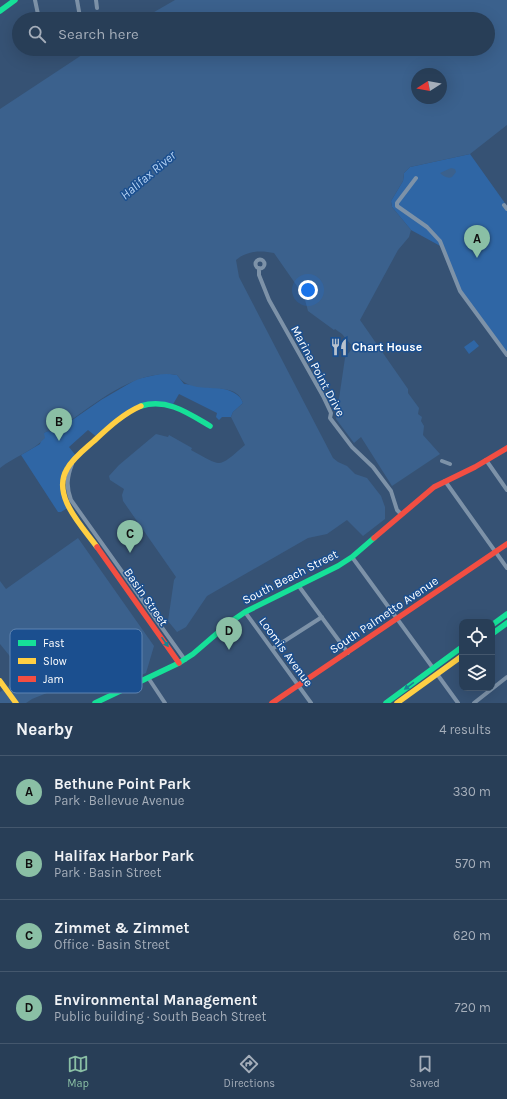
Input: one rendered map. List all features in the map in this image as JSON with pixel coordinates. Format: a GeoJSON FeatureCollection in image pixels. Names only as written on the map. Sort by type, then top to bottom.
{"type":"FeatureCollection","features":[{"type":"Feature","properties":{"kind":"street"},"geometry":{"type":"LineString","coordinates":[[0,11],[15,0]]}},
{"type":"Feature","properties":{"kind":"street"},"geometry":{"type":"LineString","coordinates":[[34,0],[37,12]]}},
{"type":"Feature","properties":{"kind":"street"},"geometry":{"type":"LineString","coordinates":[[77,0],[79,12]]}},
{"type":"Feature","properties":{"kind":"street"},"geometry":{"type":"LineString","coordinates":[[96,0],[97,8]]}},
{"type":"Feature","properties":{"kind":"street"},"geometry":{"type":"LineString","coordinates":[[416,178],[397,203],[397,206],[427,227],[440,241],[460,292],[507,355]]}},
{"type":"Feature","properties":{"kind":"street","name":"Marina Point Drive"},"geometry":{"type":"LineString","coordinates":[[259,268],[269,300],[323,396],[331,413],[330,418],[352,447],[373,466],[391,492],[397,510],[401,514]]}},
{"type":"Feature","properties":{"kind":"street","name":"Basin Street"},"geometry":{"type":"LineString","coordinates":[[185,660],[148,613],[72,506],[65,500],[62,487],[66,468],[124,417],[141,406],[159,403],[168,404],[210,426]]}},
{"type":"Feature","properties":{"kind":"street","name":"South Beach Street"},"geometry":{"type":"LineString","coordinates":[[142,682],[185,660],[229,623],[245,612],[338,566],[352,557],[434,487],[507,448]]}},
{"type":"Feature","properties":{"kind":"street"},"geometry":{"type":"LineString","coordinates":[[486,460],[507,490]]}},
{"type":"Feature","properties":{"kind":"street"},"geometry":{"type":"LineString","coordinates":[[442,461],[450,464]]}},
{"type":"Feature","properties":{"kind":"street"},"geometry":{"type":"LineString","coordinates":[[445,481],[507,568]]}},
{"type":"Feature","properties":{"kind":"street","name":"South Palmetto Avenue"},"geometry":{"type":"LineString","coordinates":[[272,703],[397,620],[507,544]]}},
{"type":"Feature","properties":{"kind":"street"},"geometry":{"type":"LineString","coordinates":[[352,557],[433,668]]}},
{"type":"Feature","properties":{"kind":"street"},"geometry":{"type":"LineString","coordinates":[[298,585],[348,653]]}},
{"type":"Feature","properties":{"kind":"street","name":"Loomis Avenue"},"geometry":{"type":"LineString","coordinates":[[245,612],[311,703]]}},
{"type":"Feature","properties":{"kind":"street","name":"Basin Street"},"geometry":{"type":"LineString","coordinates":[[148,613],[179,663]]}},
{"type":"Feature","properties":{"kind":"street"},"geometry":{"type":"LineString","coordinates":[[495,623],[507,614]]}},
{"type":"Feature","properties":{"kind":"street"},"geometry":{"type":"LineString","coordinates":[[272,649],[322,617]]}},
{"type":"Feature","properties":{"kind":"street"},"geometry":{"type":"LineString","coordinates":[[495,632],[507,623]]}},
{"type":"Feature","properties":{"kind":"street"},"geometry":{"type":"LineString","coordinates":[[386,703],[459,649]]}},
{"type":"Feature","properties":{"kind":"street"},"geometry":{"type":"LineString","coordinates":[[397,703],[459,658]]}},
{"type":"Feature","properties":{"kind":"street"},"geometry":{"type":"LineString","coordinates":[[441,662],[437,670],[437,674],[458,703]]}},
{"type":"Feature","properties":{"kind":"street"},"geometry":{"type":"LineString","coordinates":[[425,683],[433,668]]}},
{"type":"Feature","properties":{"kind":"street"},"geometry":{"type":"LineString","coordinates":[[474,703],[507,677]]}},
{"type":"Feature","properties":{"kind":"street"},"geometry":{"type":"LineString","coordinates":[[149,679],[165,703]]}},
{"type":"Feature","properties":{"kind":"street"},"geometry":{"type":"LineString","coordinates":[[2,683],[16,703]]}},
{"type":"Feature","properties":{"kind":"street","name":"South Beach Street"},"geometry":{"type":"LineString","coordinates":[[95,703],[118,693]]}},
{"type":"Feature","properties":{"kind":"shaded area"},"geometry":{"type":"Polygon","coordinates":[[[470,154],[507,206],[507,352],[460,291],[444,248],[411,230],[392,207],[391,201],[403,181],[404,173],[410,167],[470,154]]]}},
{"type":"Feature","properties":{"kind":"shaded area"},"geometry":{"type":"Polygon","coordinates":[[[474,340],[479,346],[469,354],[464,347],[474,340]]]}},
{"type":"Feature","properties":{"kind":"shaded area"},"geometry":{"type":"Polygon","coordinates":[[[164,373],[177,375],[184,384],[208,386],[234,393],[240,397],[243,403],[233,412],[231,417],[222,417],[219,420],[216,417],[217,413],[179,394],[172,406],[168,404],[141,406],[98,438],[88,430],[69,447],[77,457],[71,463],[64,480],[65,492],[69,507],[61,512],[58,512],[21,455],[40,444],[43,433],[48,431],[55,432],[101,400],[137,379],[164,373]]]}},
{"type":"Feature","properties":{"kind":"water","name":"Halifax River"},"geometry":{"type":"Polygon","coordinates":[[[175,0],[507,0],[507,125],[470,154],[410,167],[404,173],[403,181],[391,201],[392,207],[411,230],[409,237],[398,250],[360,320],[408,389],[408,393],[419,408],[418,414],[422,417],[421,421],[424,426],[423,435],[440,454],[392,486],[361,437],[354,443],[336,419],[345,358],[353,347],[342,334],[308,311],[304,296],[274,253],[254,252],[244,255],[236,260],[239,277],[333,458],[347,466],[355,474],[367,478],[381,496],[385,507],[385,519],[363,536],[347,520],[327,534],[308,538],[207,596],[186,627],[177,632],[168,621],[174,580],[176,577],[123,501],[122,495],[124,489],[110,480],[109,476],[119,465],[156,434],[168,437],[169,435],[209,460],[220,463],[224,462],[245,445],[231,417],[233,412],[243,403],[239,395],[232,391],[223,389],[193,386],[184,382],[177,375],[161,374],[145,377],[129,383],[113,392],[55,432],[48,431],[44,433],[45,438],[40,443],[0,468],[0,109],[80,56],[495,56],[495,12],[154,12],[175,0]]]}},
{"type":"Feature","properties":{"kind":"water"},"geometry":{"type":"Polygon","coordinates":[[[451,168],[455,169],[456,172],[452,177],[446,177],[440,173],[451,168]]]}},
{"type":"Feature","properties":{"kind":"water"},"geometry":{"type":"Polygon","coordinates":[[[78,538],[154,646],[146,673],[142,675],[142,629],[10,629],[10,656],[0,644],[0,581],[6,589],[78,538]]]}},
{"type":"Feature","properties":{"kind":"water"},"geometry":{"type":"Polygon","coordinates":[[[10,685],[10,693],[47,693],[26,703],[0,703],[0,692],[10,685]]]}},
{"type":"Feature","properties":{"kind":"traffic: fast"},"geometry":{"type":"LineString","coordinates":[[0,11],[15,0]]}},
{"type":"Feature","properties":{"kind":"traffic: fast"},"geometry":{"type":"LineString","coordinates":[[141,406],[151,404],[168,405],[177,408],[210,426]]}},
{"type":"Feature","properties":{"kind":"traffic: fast"},"geometry":{"type":"LineString","coordinates":[[142,681],[179,663],[193,654],[229,623],[245,612],[338,566],[352,557],[374,538]]}},
{"type":"Feature","properties":{"kind":"traffic: fast"},"geometry":{"type":"LineString","coordinates":[[495,623],[507,614]]}},
{"type":"Feature","properties":{"kind":"traffic: fast"},"geometry":{"type":"LineString","coordinates":[[495,632],[507,623]]}},
{"type":"Feature","properties":{"kind":"traffic: fast"},"geometry":{"type":"LineString","coordinates":[[386,703],[459,649]]}},
{"type":"Feature","properties":{"kind":"traffic: fast"},"geometry":{"type":"LineString","coordinates":[[95,703],[116,693]]}},
{"type":"Feature","properties":{"kind":"traffic: slow"},"geometry":{"type":"LineString","coordinates":[[97,547],[71,511],[63,490],[63,479],[72,461],[79,454],[116,421],[141,406]]}},
{"type":"Feature","properties":{"kind":"traffic: slow"},"geometry":{"type":"LineString","coordinates":[[397,703],[459,658]]}},
{"type":"Feature","properties":{"kind":"traffic: slow"},"geometry":{"type":"LineString","coordinates":[[0,681],[16,703]]}},
{"type":"Feature","properties":{"kind":"traffic: jam"},"geometry":{"type":"LineString","coordinates":[[374,538],[434,487],[475,467],[507,448]]}},
{"type":"Feature","properties":{"kind":"traffic: jam"},"geometry":{"type":"LineString","coordinates":[[272,703],[507,544]]}},
{"type":"Feature","properties":{"kind":"traffic: jam"},"geometry":{"type":"LineString","coordinates":[[97,547],[179,663]]}},
{"type":"Feature","properties":{"kind":"place","name":"Bethune Point Park"},"geometry":{"type":"Point","coordinates":[477,258]}},
{"type":"Feature","properties":{"kind":"place","name":"Chart House"},"geometry":{"type":"Point","coordinates":[339,347]}},
{"type":"Feature","properties":{"kind":"place","name":"Halifax Harbor Park"},"geometry":{"type":"Point","coordinates":[59,441]}},
{"type":"Feature","properties":{"kind":"place","name":"Zimmet & Zimmet"},"geometry":{"type":"Point","coordinates":[130,553]}},
{"type":"Feature","properties":{"kind":"place","name":"Environmental Management"},"geometry":{"type":"Point","coordinates":[229,650]}}]}
